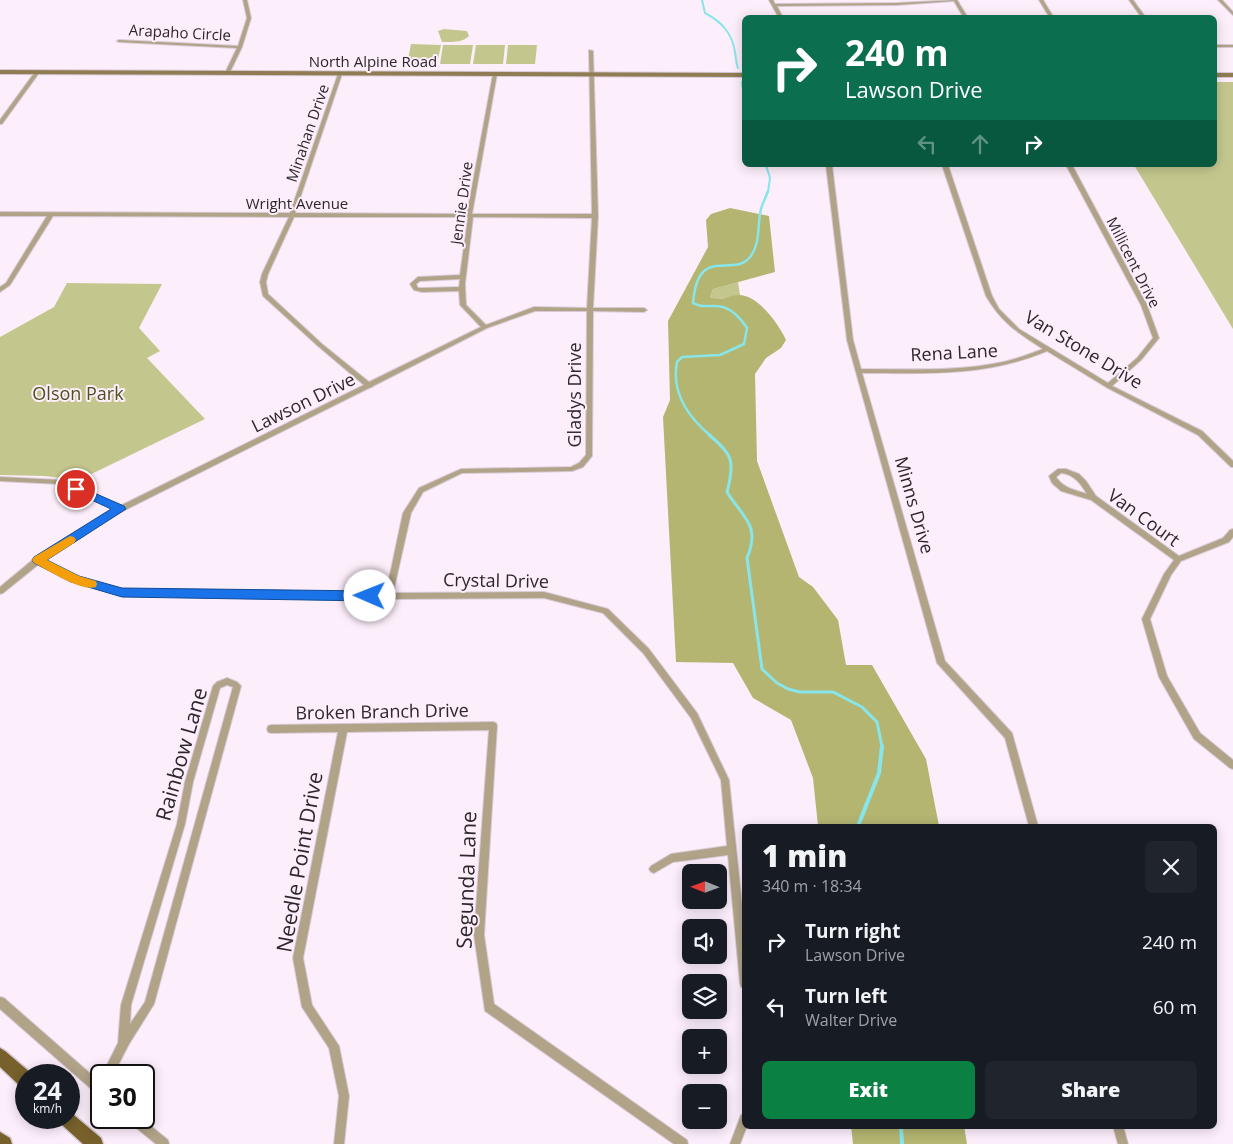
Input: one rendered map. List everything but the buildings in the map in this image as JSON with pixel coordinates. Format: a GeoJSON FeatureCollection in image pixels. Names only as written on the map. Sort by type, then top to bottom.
{"type":"FeatureCollection","features":[{"type":"Feature","properties":{"kind":"main road","name":"North Alpine Road"},"geometry":{"type":"LineString","coordinates":[[0,72],[742,74]]}},
{"type":"Feature","properties":{"kind":"main road"},"geometry":{"type":"LineString","coordinates":[[1217,75],[1233,75]]}},
{"type":"Feature","properties":{"kind":"main road"},"geometry":{"type":"LineString","coordinates":[[0,1056],[15,1070]]}},
{"type":"Feature","properties":{"kind":"main road"},"geometry":{"type":"LineString","coordinates":[[78,1129],[95,1144]]}},
{"type":"Feature","properties":{"kind":"main road"},"geometry":{"type":"LineString","coordinates":[[0,1140],[4,1144]]}},
{"type":"Feature","properties":{"kind":"street"},"geometry":{"type":"LineString","coordinates":[[227,73],[240,47],[249,18],[245,0]]}},
{"type":"Feature","properties":{"kind":"street"},"geometry":{"type":"LineString","coordinates":[[772,2],[955,0],[964,15]]}},
{"type":"Feature","properties":{"kind":"street"},"geometry":{"type":"LineString","coordinates":[[1041,0],[1050,15]]}},
{"type":"Feature","properties":{"kind":"street"},"geometry":{"type":"LineString","coordinates":[[1131,0],[1142,15]]}},
{"type":"Feature","properties":{"kind":"street"},"geometry":{"type":"LineString","coordinates":[[1220,0],[1233,14]]}},
{"type":"Feature","properties":{"kind":"street"},"geometry":{"type":"LineString","coordinates":[[772,2],[780,15]]}},
{"type":"Feature","properties":{"kind":"street","name":"Arapaho Circle"},"geometry":{"type":"LineString","coordinates":[[119,41],[240,47]]}},
{"type":"Feature","properties":{"kind":"street"},"geometry":{"type":"LineString","coordinates":[[1217,46],[1233,46]]}},
{"type":"Feature","properties":{"kind":"street","name":"Gladys Drive"},"geometry":{"type":"LineString","coordinates":[[389,596],[407,513],[421,490],[461,470],[572,469],[581,465],[589,456],[590,308],[595,216],[591,51]]}},
{"type":"Feature","properties":{"kind":"street"},"geometry":{"type":"LineString","coordinates":[[0,123],[37,72]]}},
{"type":"Feature","properties":{"kind":"street","name":"Minahan Drive"},"geometry":{"type":"LineString","coordinates":[[340,74],[292,215],[264,274],[263,282],[265,295],[320,345],[370,386]]}},
{"type":"Feature","properties":{"kind":"street","name":"Jennie Drive"},"geometry":{"type":"LineString","coordinates":[[485,327],[463,305],[462,290],[471,218],[469,216],[496,74]]}},
{"type":"Feature","properties":{"kind":"street","name":"Minns Drive"},"geometry":{"type":"LineString","coordinates":[[829,167],[850,340],[941,663],[1009,736],[1033,824]]}},
{"type":"Feature","properties":{"kind":"street","name":"Van Stone Drive"},"geometry":{"type":"LineString","coordinates":[[946,167],[990,296],[997,310],[1017,330],[1108,386],[1200,433],[1233,465]]}},
{"type":"Feature","properties":{"kind":"street","name":"Millicent Drive"},"geometry":{"type":"LineString","coordinates":[[1070,167],[1144,304],[1156,338],[1139,359],[1108,386]]}},
{"type":"Feature","properties":{"kind":"street","name":"Wright Avenue"},"geometry":{"type":"LineString","coordinates":[[0,214],[595,216]]}},
{"type":"Feature","properties":{"kind":"street"},"geometry":{"type":"LineString","coordinates":[[0,290],[8,284],[51,214]]}},
{"type":"Feature","properties":{"kind":"street"},"geometry":{"type":"LineString","coordinates":[[462,290],[422,290],[416,288],[413,284],[418,279],[463,277]]}},
{"type":"Feature","properties":{"kind":"street","name":"Lawson Drive"},"geometry":{"type":"LineString","coordinates":[[0,591],[38,560],[120,509],[485,327],[534,309],[590,308],[644,310]]}},
{"type":"Feature","properties":{"kind":"street","name":"Rena Lane"},"geometry":{"type":"LineString","coordinates":[[859,371],[953,370],[989,367],[1027,358],[1047,349]]}},
{"type":"Feature","properties":{"kind":"street","name":"Van Court"},"geometry":{"type":"LineString","coordinates":[[1093,498],[1081,480],[1073,473],[1060,471],[1052,476],[1054,481],[1063,489],[1093,498],[1178,560]]}},
{"type":"Feature","properties":{"kind":"street"},"geometry":{"type":"LineString","coordinates":[[0,479],[61,482],[120,509]]}},
{"type":"Feature","properties":{"kind":"street"},"geometry":{"type":"LineString","coordinates":[[1233,532],[1230,543],[1178,560],[1168,574],[1146,619],[1163,677],[1197,736],[1233,765]]}},
{"type":"Feature","properties":{"kind":"street","name":"Crystal Drive"},"geometry":{"type":"LineString","coordinates":[[38,560],[76,579],[122,592],[389,596],[544,595],[605,611],[646,650],[694,716],[725,780],[742,952]]}},
{"type":"Feature","properties":{"kind":"street","name":"Rainbow Lane"},"geometry":{"type":"LineString","coordinates":[[112,1064],[123,1043],[150,1004],[237,686],[229,682],[223,682],[217,686],[189,782],[181,824],[126,1005],[123,1043]]}},
{"type":"Feature","properties":{"kind":"street","name":"Broken Branch Drive"},"geometry":{"type":"LineString","coordinates":[[271,729],[493,726]]}},
{"type":"Feature","properties":{"kind":"street","name":"Segunda Lane"},"geometry":{"type":"LineString","coordinates":[[493,726],[479,935],[488,1007],[683,1144]]}},
{"type":"Feature","properties":{"kind":"street","name":"Needle Point Drive"},"geometry":{"type":"LineString","coordinates":[[339,1144],[344,1096],[334,1046],[307,1007],[298,958],[343,728]]}},
{"type":"Feature","properties":{"kind":"street"},"geometry":{"type":"LineString","coordinates":[[654,869],[671,858],[732,850]]}},
{"type":"Feature","properties":{"kind":"street"},"geometry":{"type":"LineString","coordinates":[[0,1002],[90,1079]]}},
{"type":"Feature","properties":{"kind":"street"},"geometry":{"type":"LineString","coordinates":[[735,1144],[742,1126]]}},
{"type":"Feature","properties":{"kind":"street"},"geometry":{"type":"LineString","coordinates":[[146,1129],[164,1144]]}},
{"type":"Feature","properties":{"kind":"street"},"geometry":{"type":"LineString","coordinates":[[1119,1129],[1123,1144]]}},
{"type":"Feature","properties":{"kind":"green space"},"geometry":{"type":"Polygon","coordinates":[[[444,29],[467,31],[469,36],[460,41],[442,42],[438,31],[444,29]]]}},
{"type":"Feature","properties":{"kind":"green space"},"geometry":{"type":"Polygon","coordinates":[[[411,44],[441,45],[437,64],[407,64],[411,44]]]}},
{"type":"Feature","properties":{"kind":"green space"},"geometry":{"type":"Polygon","coordinates":[[[443,45],[473,45],[470,64],[440,64],[443,45]]]}},
{"type":"Feature","properties":{"kind":"green space"},"geometry":{"type":"Polygon","coordinates":[[[476,45],[505,45],[503,64],[473,64],[476,45]]]}},
{"type":"Feature","properties":{"kind":"green space"},"geometry":{"type":"Polygon","coordinates":[[[508,45],[537,45],[535,64],[506,64],[508,45]]]}},
{"type":"Feature","properties":{"kind":"green space"},"geometry":{"type":"Polygon","coordinates":[[[1217,82],[1233,82],[1233,329],[1135,167],[1217,167],[1217,82]]]}},
{"type":"Feature","properties":{"kind":"green space"},"geometry":{"type":"Polygon","coordinates":[[[730,208],[769,216],[775,272],[713,289],[710,297],[722,299],[740,295],[754,300],[768,312],[786,340],[781,348],[766,358],[755,374],[757,461],[799,577],[813,587],[838,620],[846,665],[872,665],[926,759],[939,824],[818,824],[813,778],[791,720],[753,698],[733,663],[676,662],[663,417],[670,400],[668,321],[708,247],[706,220],[711,214],[730,208]]]}},
{"type":"Feature","properties":{"kind":"green space"},"geometry":{"type":"Polygon","coordinates":[[[738,282],[740,295],[716,300],[710,297],[713,289],[738,282]]]}},
{"type":"Feature","properties":{"kind":"green space","name":"Olson Park"},"geometry":{"type":"Polygon","coordinates":[[[67,283],[162,284],[139,328],[160,351],[147,358],[205,419],[79,480],[44,476],[0,475],[0,337],[54,307],[67,283]]]}},
{"type":"Feature","properties":{"kind":"green space"},"geometry":{"type":"Polygon","coordinates":[[[851,1129],[964,1129],[967,1144],[853,1144],[851,1129]]]}},
{"type":"Feature","properties":{"kind":"waterway"},"geometry":{"type":"LineString","coordinates":[[702,0],[705,13],[721,24],[729,34],[734,45],[738,68]]}},
{"type":"Feature","properties":{"kind":"waterway"},"geometry":{"type":"LineString","coordinates":[[767,167],[770,178],[768,192]]}},
{"type":"Feature","properties":{"kind":"waterway"},"geometry":{"type":"LineString","coordinates":[[711,436],[695,421],[683,404],[677,384],[677,362],[682,357],[720,355],[744,344],[747,328],[733,312],[724,307],[700,306],[693,303],[696,285],[702,274],[709,268],[743,263],[750,257],[756,246],[761,209],[768,191]]}},
{"type":"Feature","properties":{"kind":"waterway"},"geometry":{"type":"LineString","coordinates":[[709,435],[723,448],[730,459],[731,473],[727,492],[751,529],[751,547],[747,558],[762,669],[777,683],[788,689],[800,692],[833,692],[862,707],[877,722],[882,747]]}},
{"type":"Feature","properties":{"kind":"waterway"},"geometry":{"type":"LineString","coordinates":[[859,824],[879,773],[882,747]]}},
{"type":"Feature","properties":{"kind":"waterway"},"geometry":{"type":"LineString","coordinates":[[901,1129],[902,1144]]}},
{"type":"Feature","properties":{"kind":"slow traffic"},"geometry":{"type":"LineString","coordinates":[[70,540],[38,560],[76,579],[92,584]]}},
{"type":"Feature","properties":{"kind":"route"},"geometry":{"type":"LineString","coordinates":[[76,489],[120,509],[38,560],[76,579],[122,592],[370,596]]}}]}
